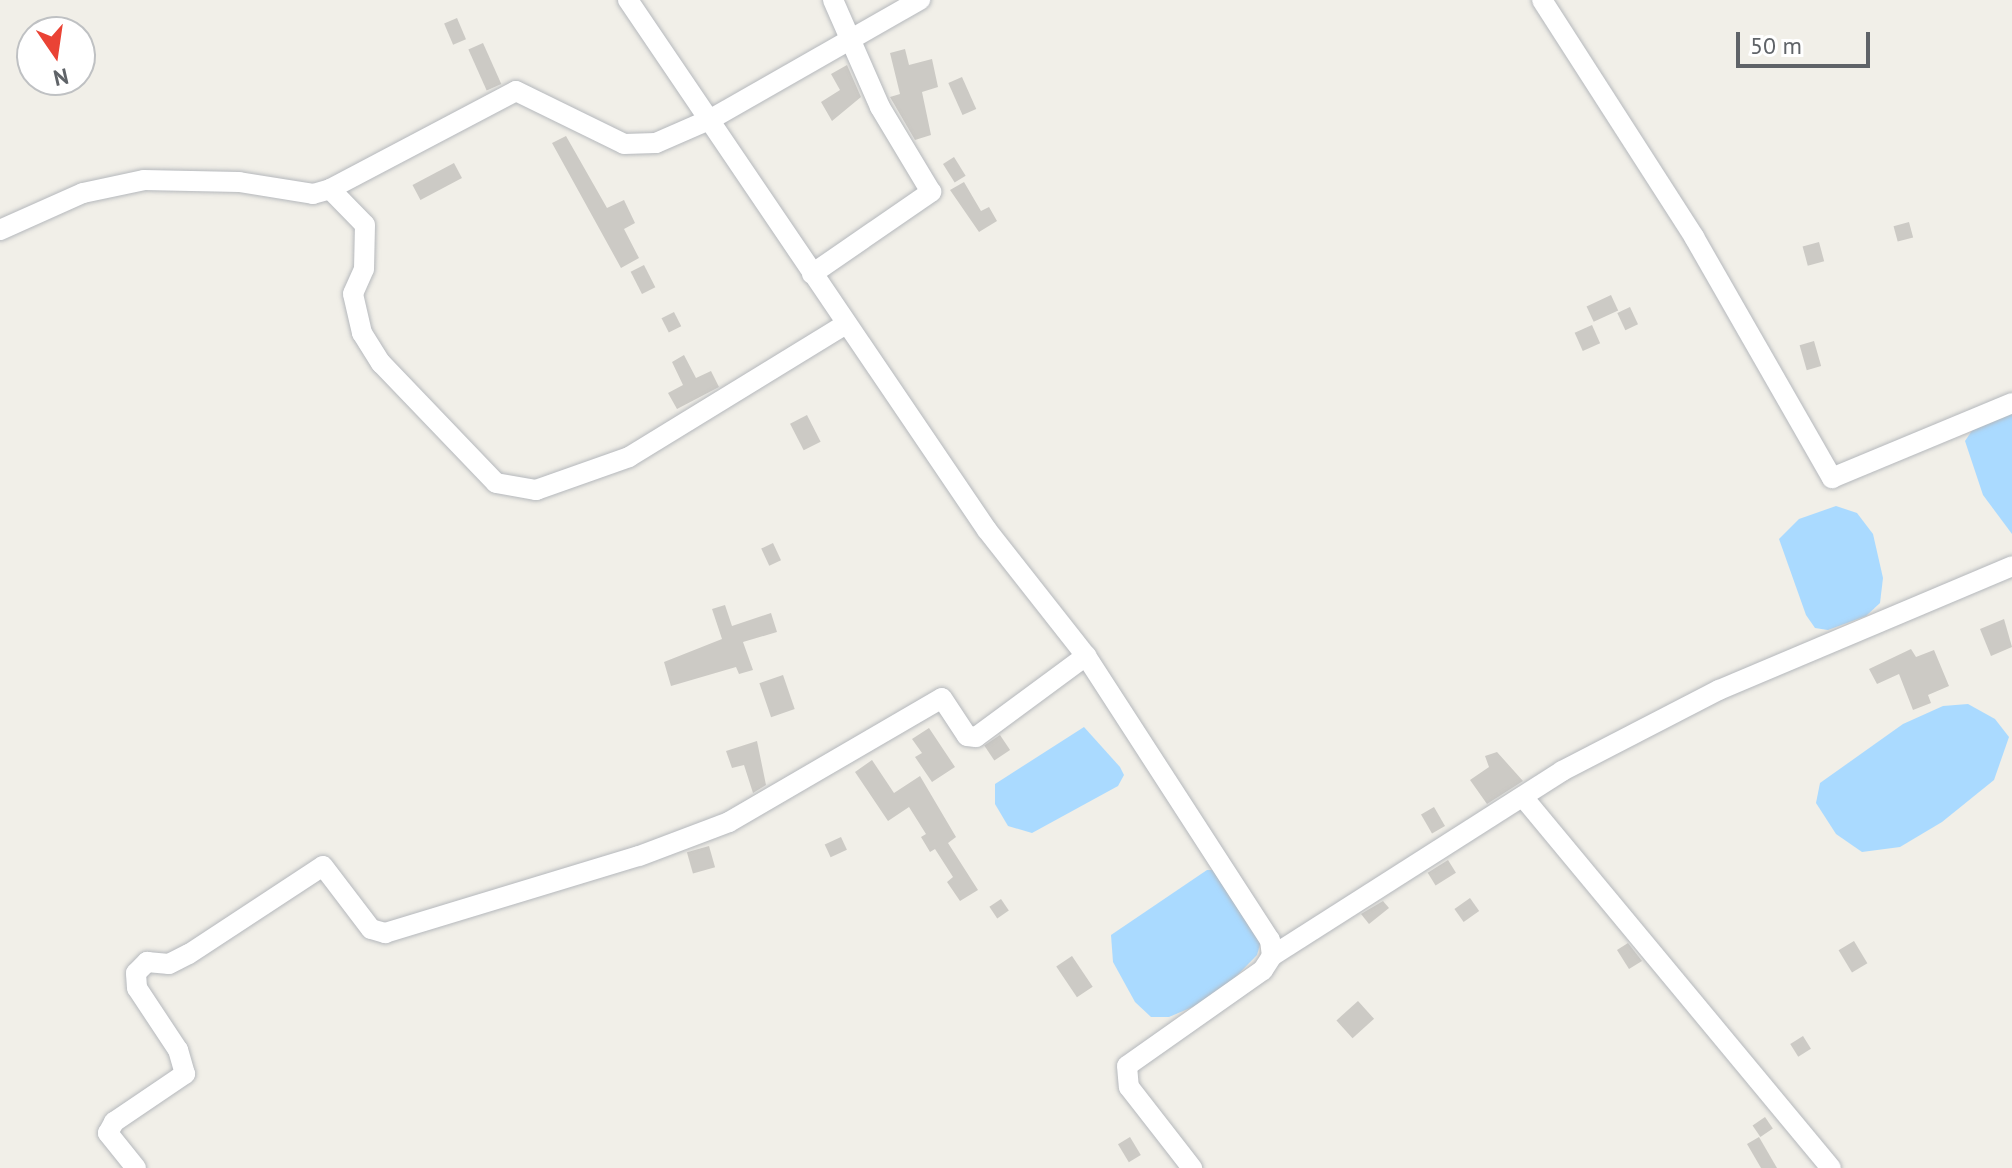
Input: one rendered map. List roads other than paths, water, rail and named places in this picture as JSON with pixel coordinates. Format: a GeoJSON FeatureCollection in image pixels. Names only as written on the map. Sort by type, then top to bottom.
{"type":"FeatureCollection","features":[{"type":"Feature","properties":{"kind":"street"},"geometry":{"type":"LineString","coordinates":[[628,0],[987,530],[1086,656],[1232,877],[1270,940],[1272,956]]}},
{"type":"Feature","properties":{"kind":"street"},"geometry":{"type":"LineString","coordinates":[[812,274],[931,192],[880,107],[853,36],[833,0]]}},
{"type":"Feature","properties":{"kind":"street"},"geometry":{"type":"LineString","coordinates":[[0,230],[83,193],[144,180],[239,182],[313,194],[330,189],[516,91],[624,144],[656,143],[711,119],[920,0]]}},
{"type":"Feature","properties":{"kind":"street"},"geometry":{"type":"LineString","coordinates":[[1542,0],[1694,237],[1832,478],[2012,403]]}},
{"type":"Feature","properties":{"kind":"street"},"geometry":{"type":"LineString","coordinates":[[330,189],[365,225],[364,269],[353,294],[362,333],[381,363],[496,483],[536,490],[629,457],[846,324]]}},
{"type":"Feature","properties":{"kind":"street"},"geometry":{"type":"LineString","coordinates":[[1192,1168],[1129,1087],[1127,1066],[1247,984],[1272,956],[1523,797],[1719,690],[2012,566]]}},
{"type":"Feature","properties":{"kind":"street"},"geometry":{"type":"LineString","coordinates":[[136,1168],[108,1133],[114,1122],[185,1074],[178,1050],[137,988],[136,973],[147,962],[169,964],[189,954],[323,866],[371,929],[385,933],[639,856],[729,822],[942,698],[967,736],[976,737],[1086,656]]}},
{"type":"Feature","properties":{"kind":"street"},"geometry":{"type":"LineString","coordinates":[[1523,797],[1831,1168]]}},
{"type":"Feature","properties":{"kind":"water"},"geometry":{"type":"Polygon","coordinates":[[[2012,411],[2012,534],[1983,495],[1965,441],[1975,426],[2012,411]]]}},
{"type":"Feature","properties":{"kind":"water"},"geometry":{"type":"Polygon","coordinates":[[[1836,506],[1857,513],[1873,534],[1883,578],[1880,603],[1866,616],[1828,630],[1815,628],[1806,615],[1779,539],[1799,519],[1836,506]]]}},
{"type":"Feature","properties":{"kind":"water"},"geometry":{"type":"Polygon","coordinates":[[[1968,704],[1995,719],[2009,737],[1994,780],[1942,822],[1900,847],[1862,852],[1836,834],[1816,803],[1820,783],[1903,724],[1943,706],[1968,704]]]}},
{"type":"Feature","properties":{"kind":"water"},"geometry":{"type":"Polygon","coordinates":[[[1084,727],[1120,767],[1124,775],[1118,786],[1032,833],[1008,826],[995,804],[995,784],[1084,727]]]}},
{"type":"Feature","properties":{"kind":"water"},"geometry":{"type":"Polygon","coordinates":[[[1207,870],[1216,870],[1262,938],[1257,955],[1216,997],[1169,1017],[1151,1017],[1135,1002],[1113,962],[1111,935],[1207,870]]]}}]}
